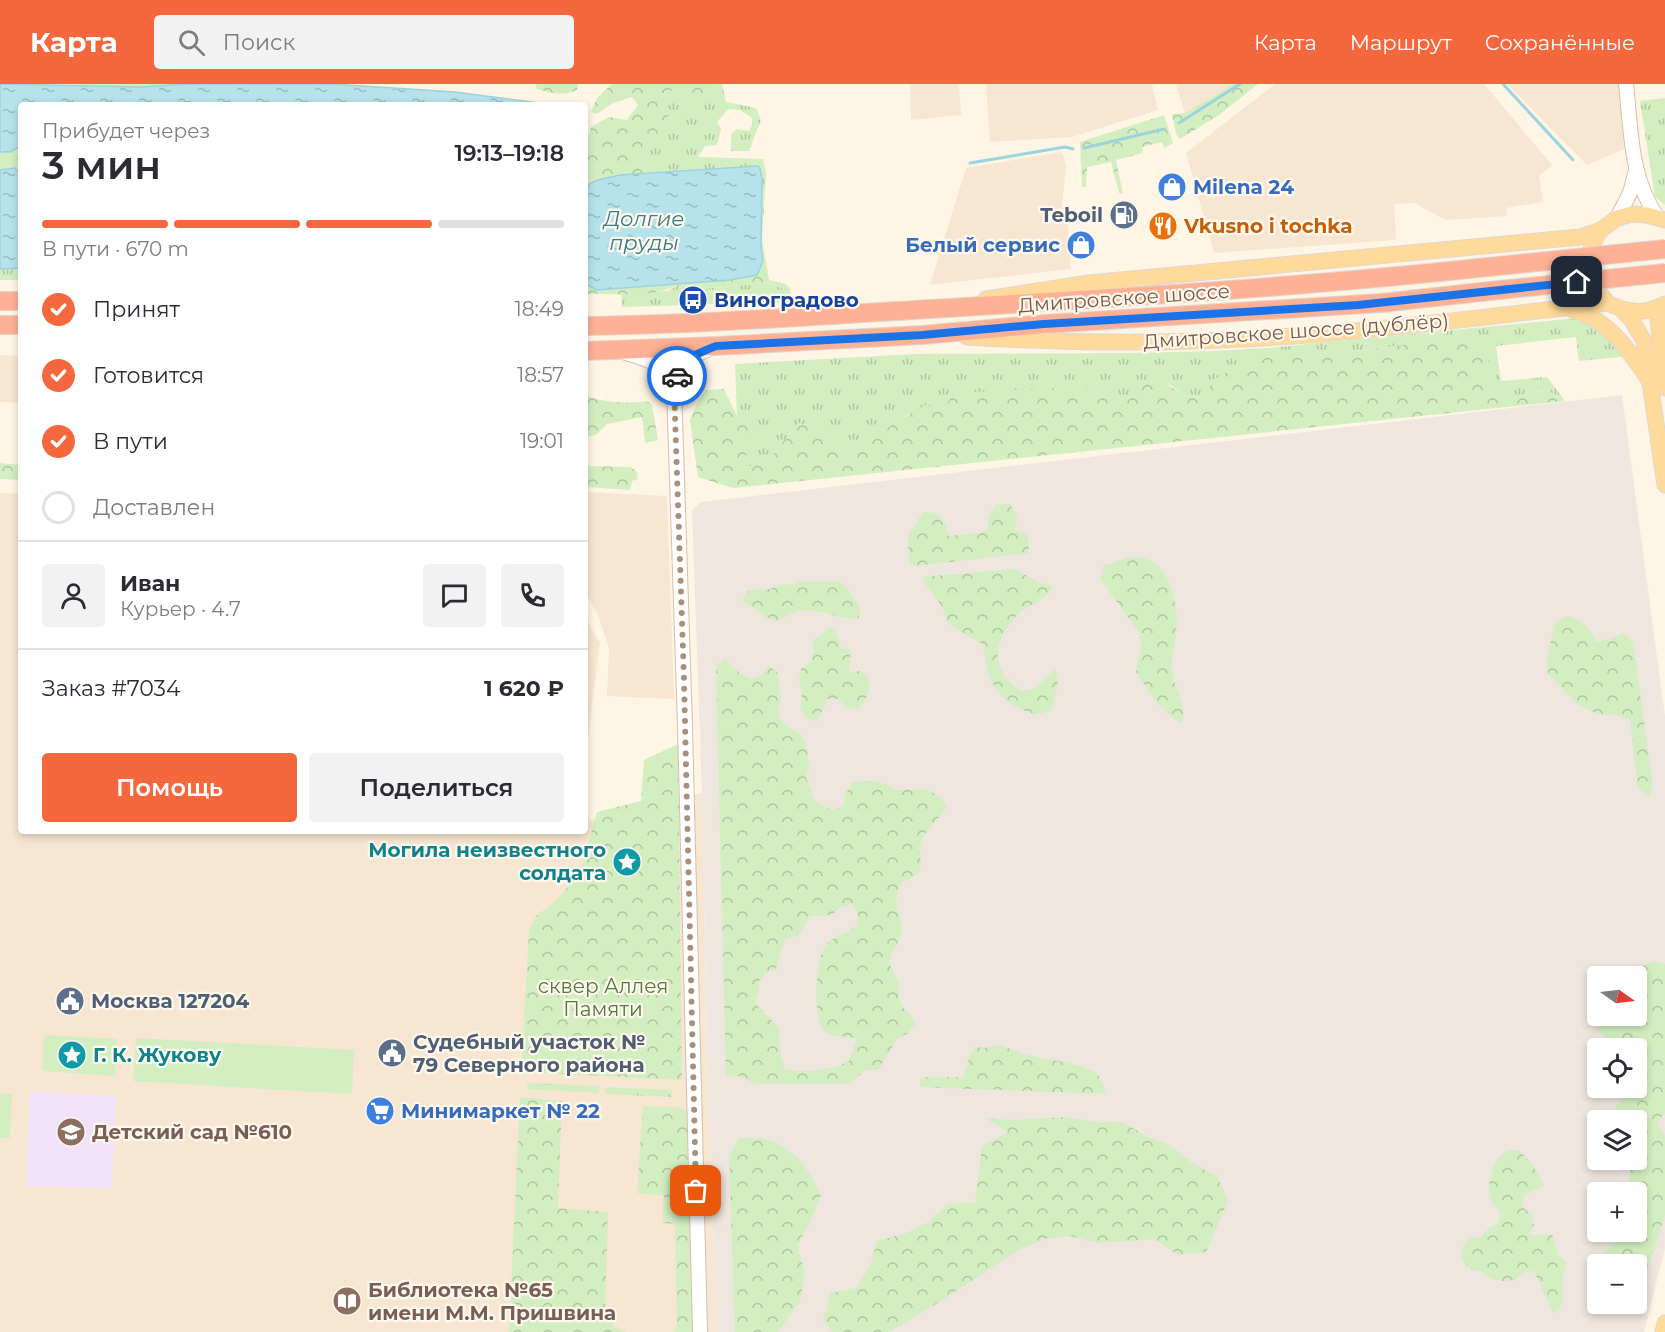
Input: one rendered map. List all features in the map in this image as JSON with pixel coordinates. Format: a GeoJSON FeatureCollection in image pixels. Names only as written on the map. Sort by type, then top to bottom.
{"type":"FeatureCollection","features":[{"type":"Feature","properties":{"kind":"highway","name":"Дмитровское шоссе"},"geometry":{"type":"LineString","coordinates":[[588,326],[694,324],[1330,282],[1665,249]]}},
{"type":"Feature","properties":{"kind":"highway","name":"Дмитровское шоссе"},"geometry":{"type":"LineString","coordinates":[[588,351],[922,335],[1044,324],[1358,305],[1665,273]]}},
{"type":"Feature","properties":{"kind":"highway"},"geometry":{"type":"LineString","coordinates":[[0,301],[18,301]]}},
{"type":"Feature","properties":{"kind":"highway"},"geometry":{"type":"LineString","coordinates":[[0,325],[18,325]]}},
{"type":"Feature","properties":{"kind":"main road"},"geometry":{"type":"LineString","coordinates":[[927,309],[1065,286],[1569,238],[1601,230],[1617,218],[1632,214],[1647,215],[1662,220]]}},
{"type":"Feature","properties":{"kind":"main road"},"geometry":{"type":"LineString","coordinates":[[1601,230],[1591,248],[1588,260],[1589,272],[1596,289],[1608,303],[1623,310],[1640,313],[1665,305]]}},
{"type":"Feature","properties":{"kind":"main road","name":"Дмитровское шоссе (дублёр)"},"geometry":{"type":"LineString","coordinates":[[922,335],[1050,342],[1223,340],[1455,320],[1608,303]]}},
{"type":"Feature","properties":{"kind":"main road"},"geometry":{"type":"LineString","coordinates":[[1665,305],[1658,320],[1658,385],[1665,485]]}},
{"type":"Feature","properties":{"kind":"main road"},"geometry":{"type":"LineString","coordinates":[[1566,308],[1581,312],[1613,333],[1658,385]]}},
{"type":"Feature","properties":{"kind":"main road"},"geometry":{"type":"LineString","coordinates":[[1623,310],[1644,341],[1658,385]]}},
{"type":"Feature","properties":{"kind":"main road"},"geometry":{"type":"LineString","coordinates":[[1663,1332],[1665,1323]]}},
{"type":"Feature","properties":{"kind":"street"},"geometry":{"type":"LineString","coordinates":[[1626,84],[1636,170],[1648,202],[1662,220]]}},
{"type":"Feature","properties":{"kind":"street"},"geometry":{"type":"LineString","coordinates":[[1617,218],[1630,193],[1636,170]]}},
{"type":"Feature","properties":{"kind":"street"},"geometry":{"type":"LineString","coordinates":[[700,1332],[684,680],[674,387],[681,366],[686,361],[716,346]]}},
{"type":"Feature","properties":{"kind":"street"},"geometry":{"type":"LineString","coordinates":[[618,350],[655,363],[669,375],[674,387]]}},
{"type":"Feature","properties":{"kind":"shaded area"},"geometry":{"type":"Polygon","coordinates":[[[910,84],[959,84],[961,115],[911,120],[910,84]]]}},
{"type":"Feature","properties":{"kind":"shaded area"},"geometry":{"type":"Polygon","coordinates":[[[986,84],[1152,84],[1158,110],[1072,137],[990,142],[986,84]]]}},
{"type":"Feature","properties":{"kind":"shaded area"},"geometry":{"type":"Polygon","coordinates":[[[1176,84],[1234,84],[1185,114],[1176,84]]]}},
{"type":"Feature","properties":{"kind":"shaded area"},"geometry":{"type":"Polygon","coordinates":[[[1275,84],[1484,84],[1552,165],[1539,176],[1543,202],[1506,208],[1507,216],[1446,220],[1414,203],[1394,204],[1396,240],[1214,253],[1186,153],[1275,84]]]}},
{"type":"Feature","properties":{"kind":"shaded area"},"geometry":{"type":"Polygon","coordinates":[[[1507,84],[1618,84],[1624,149],[1587,165],[1507,84]]]}},
{"type":"Feature","properties":{"kind":"shaded area"},"geometry":{"type":"Polygon","coordinates":[[[1062,152],[1066,165],[1061,216],[1067,217],[1071,269],[930,285],[966,168],[1062,152]]]}},
{"type":"Feature","properties":{"kind":"shaded area"},"geometry":{"type":"Polygon","coordinates":[[[0,355],[18,356],[18,403],[0,402],[0,355]]]}},
{"type":"Feature","properties":{"kind":"shaded area"},"geometry":{"type":"Polygon","coordinates":[[[1622,395],[1665,717],[1665,1248],[1644,1332],[719,1332],[708,1092],[702,793],[692,510],[701,502],[1622,395]]]}},
{"type":"Feature","properties":{"kind":"shaded area"},"geometry":{"type":"Polygon","coordinates":[[[588,492],[667,496],[674,699],[607,696],[609,648],[599,618],[588,597],[588,492]]]}},
{"type":"Feature","properties":{"kind":"shaded area"},"geometry":{"type":"Polygon","coordinates":[[[0,493],[18,494],[18,834],[588,834],[588,821],[702,793],[708,1092],[719,1332],[0,1332],[0,493]]]}},
{"type":"Feature","properties":{"kind":"shaded area"},"geometry":{"type":"Polygon","coordinates":[[[588,622],[600,643],[588,737],[588,622]]]}},
{"type":"Feature","properties":{"kind":"shaded area","name":"Детский сад №610"},"geometry":{"type":"Polygon","coordinates":[[[30,1091],[116,1096],[112,1188],[26,1186],[30,1091]]]}},
{"type":"Feature","properties":{"kind":"green space"},"geometry":{"type":"Polygon","coordinates":[[[62,84],[190,84],[141,87],[62,84]]]}},
{"type":"Feature","properties":{"kind":"green space"},"geometry":{"type":"Polygon","coordinates":[[[537,84],[578,84],[577,90],[561,94],[535,88],[537,84]]]}},
{"type":"Feature","properties":{"kind":"green space"},"geometry":{"type":"Polygon","coordinates":[[[612,84],[719,84],[701,97],[691,97],[669,90],[661,96],[658,105],[671,119],[666,127],[643,145],[647,173],[620,175],[589,184],[588,189],[588,138],[591,127],[609,117],[627,120],[638,105],[632,97],[613,103],[597,114],[591,112],[597,98],[612,84]]]}},
{"type":"Feature","properties":{"kind":"green space"},"geometry":{"type":"Polygon","coordinates":[[[722,84],[726,102],[756,108],[761,120],[749,151],[731,151],[731,134],[737,129],[749,131],[752,118],[740,110],[728,109],[717,122],[721,129],[717,145],[705,146],[698,157],[763,159],[766,173],[762,239],[762,180],[758,166],[647,173],[643,145],[666,127],[671,119],[658,105],[661,96],[669,90],[691,97],[701,97],[722,84]]]}},
{"type":"Feature","properties":{"kind":"green space"},"geometry":{"type":"Polygon","coordinates":[[[1234,84],[1258,84],[1219,115],[1180,139],[1176,134],[1172,114],[1185,113],[1234,84]]]}},
{"type":"Feature","properties":{"kind":"green space"},"geometry":{"type":"Polygon","coordinates":[[[1665,98],[1665,205],[1655,197],[1640,101],[1665,98]]]}},
{"type":"Feature","properties":{"kind":"green space"},"geometry":{"type":"Polygon","coordinates":[[[1164,115],[1173,143],[1164,148],[1162,142],[1142,147],[1143,153],[1116,160],[1123,194],[1119,193],[1111,162],[1087,167],[1086,187],[1082,187],[1080,142],[1164,115]]]}},
{"type":"Feature","properties":{"kind":"green space"},"geometry":{"type":"Polygon","coordinates":[[[18,148],[18,172],[15,168],[0,170],[0,152],[10,152],[18,148]]]}},
{"type":"Feature","properties":{"kind":"green space"},"geometry":{"type":"Polygon","coordinates":[[[761,234],[769,280],[786,284],[791,291],[766,283],[700,289],[688,283],[729,280],[763,261],[761,234]]]}},
{"type":"Feature","properties":{"kind":"green space"},"geometry":{"type":"Polygon","coordinates":[[[18,268],[18,280],[0,280],[0,269],[18,268]]]}},
{"type":"Feature","properties":{"kind":"green space"},"geometry":{"type":"Polygon","coordinates":[[[688,283],[700,289],[766,283],[791,291],[788,303],[699,304],[699,298],[689,299],[690,305],[622,307],[621,294],[668,291],[680,284],[688,283]]]}},
{"type":"Feature","properties":{"kind":"green space"},"geometry":{"type":"Polygon","coordinates":[[[680,284],[658,292],[588,294],[588,285],[597,290],[680,284]]]}},
{"type":"Feature","properties":{"kind":"green space"},"geometry":{"type":"Polygon","coordinates":[[[1578,318],[1605,332],[1629,356],[1579,361],[1576,337],[1496,346],[1501,381],[1547,377],[1565,401],[1549,391],[1531,392],[1514,398],[1495,396],[1485,380],[1488,361],[1479,345],[1461,338],[1300,358],[1265,358],[1205,396],[1186,397],[1171,385],[1137,384],[1125,399],[1106,397],[1090,389],[1071,392],[1052,388],[944,410],[909,413],[896,424],[864,443],[846,447],[815,427],[798,423],[764,466],[746,467],[747,448],[752,428],[737,416],[735,364],[914,354],[1133,353],[1268,348],[1578,318]]]}},
{"type":"Feature","properties":{"kind":"green space"},"geometry":{"type":"Polygon","coordinates":[[[1461,338],[1479,344],[1488,361],[1485,380],[1495,396],[1514,398],[1531,392],[1549,391],[1565,401],[733,488],[698,477],[690,421],[696,405],[706,390],[724,389],[737,416],[752,428],[747,448],[746,466],[764,466],[798,423],[815,427],[846,447],[879,434],[926,405],[944,410],[953,393],[1052,388],[1071,392],[1090,389],[1106,397],[1125,399],[1137,384],[1150,380],[1170,386],[1186,397],[1205,396],[1213,380],[1229,371],[1265,358],[1300,358],[1461,338]]]}},
{"type":"Feature","properties":{"kind":"green space"},"geometry":{"type":"Polygon","coordinates":[[[588,396],[615,402],[647,401],[652,405],[658,440],[645,443],[642,417],[607,424],[597,434],[588,437],[588,396]]]}},
{"type":"Feature","properties":{"kind":"green space"},"geometry":{"type":"Polygon","coordinates":[[[0,463],[18,465],[18,480],[0,479],[0,463]]]}},
{"type":"Feature","properties":{"kind":"green space"},"geometry":{"type":"Polygon","coordinates":[[[588,466],[631,467],[637,472],[638,479],[632,481],[630,490],[588,487],[588,466]]]}},
{"type":"Feature","properties":{"kind":"green space"},"geometry":{"type":"Polygon","coordinates":[[[1010,504],[1017,516],[1015,530],[1028,535],[1029,553],[915,566],[909,563],[908,535],[923,512],[936,513],[945,523],[949,536],[974,534],[988,530],[988,517],[996,505],[1010,504]]]}},
{"type":"Feature","properties":{"kind":"green space"},"geometry":{"type":"Polygon","coordinates":[[[1129,557],[1143,558],[1153,562],[1161,569],[1172,589],[1177,623],[1172,674],[1182,705],[1181,723],[1161,707],[1136,672],[1141,645],[1139,632],[1100,579],[1104,566],[1129,557]]]}},
{"type":"Feature","properties":{"kind":"green space"},"geometry":{"type":"Polygon","coordinates":[[[1015,569],[1039,583],[1053,586],[1042,599],[1014,618],[998,648],[1002,670],[1020,691],[1034,689],[1055,669],[1058,683],[1052,710],[1040,714],[1019,708],[998,691],[990,676],[983,644],[947,621],[943,608],[923,577],[1015,569]]]}},
{"type":"Feature","properties":{"kind":"green space"},"geometry":{"type":"Polygon","coordinates":[[[803,581],[838,581],[847,588],[860,607],[859,618],[806,610],[795,612],[776,621],[766,617],[742,600],[748,590],[770,589],[781,584],[792,585],[803,581]]]}},
{"type":"Feature","properties":{"kind":"green space"},"geometry":{"type":"Polygon","coordinates":[[[1567,616],[1585,625],[1596,642],[1623,633],[1633,642],[1653,787],[1649,796],[1638,788],[1630,720],[1618,715],[1604,715],[1590,711],[1576,703],[1548,673],[1547,659],[1555,623],[1567,616]]]}},
{"type":"Feature","properties":{"kind":"green space"},"geometry":{"type":"Polygon","coordinates":[[[831,627],[838,635],[840,647],[851,650],[849,672],[861,671],[869,679],[869,688],[857,710],[846,707],[838,699],[827,699],[818,721],[807,718],[801,709],[802,690],[799,679],[801,669],[811,662],[814,651],[812,641],[831,627]]]}},
{"type":"Feature","properties":{"kind":"green space"},"geometry":{"type":"Polygon","coordinates":[[[725,659],[740,673],[751,679],[761,675],[769,666],[778,673],[781,697],[778,709],[781,720],[789,728],[800,733],[806,743],[809,766],[806,777],[814,799],[823,806],[833,810],[843,805],[852,783],[864,781],[881,783],[896,790],[930,791],[947,805],[923,840],[920,848],[919,872],[902,882],[897,895],[901,933],[890,964],[898,983],[900,1003],[915,1024],[908,1033],[897,1039],[878,1070],[866,1070],[848,1084],[757,1084],[738,1076],[726,1077],[716,663],[721,663],[725,659]],[[852,904],[840,907],[832,915],[810,916],[798,936],[786,938],[776,969],[766,973],[758,982],[759,992],[755,1003],[779,1028],[784,1069],[817,1070],[835,1067],[849,1061],[857,1039],[825,1032],[818,1015],[816,989],[822,952],[833,939],[857,925],[858,914],[852,904]]]}},
{"type":"Feature","properties":{"kind":"green space","name":"сквер Аллея Памяти"},"geometry":{"type":"Polygon","coordinates":[[[678,744],[682,1080],[521,1072],[529,932],[536,916],[557,900],[581,871],[597,812],[641,801],[644,760],[678,744]]]}},
{"type":"Feature","properties":{"kind":"green space"},"geometry":{"type":"Polygon","coordinates":[[[1654,961],[1665,964],[1665,1112],[1657,1124],[1665,1136],[1665,1215],[1647,1271],[1647,1254],[1604,1254],[1615,1242],[1647,1242],[1647,1182],[1628,1182],[1629,1170],[1647,1170],[1647,1110],[1614,1110],[1622,1098],[1647,1098],[1647,1038],[1604,1038],[1596,1028],[1597,1026],[1647,1026],[1647,966],[1643,966],[1654,961]]]}},
{"type":"Feature","properties":{"kind":"green space"},"geometry":{"type":"Polygon","coordinates":[[[44,1035],[117,1039],[115,1076],[42,1071],[44,1035]]]}},
{"type":"Feature","properties":{"kind":"green space"},"geometry":{"type":"Polygon","coordinates":[[[136,1038],[354,1050],[352,1094],[133,1081],[136,1038]]]}},
{"type":"Feature","properties":{"kind":"green space"},"geometry":{"type":"Polygon","coordinates":[[[996,1045],[1090,1070],[1100,1077],[1106,1094],[920,1087],[920,1079],[926,1077],[962,1077],[974,1047],[985,1048],[996,1045]]]}},
{"type":"Feature","properties":{"kind":"green space"},"geometry":{"type":"Polygon","coordinates":[[[527,1083],[599,1086],[599,1093],[527,1089],[527,1083]]]}},
{"type":"Feature","properties":{"kind":"green space"},"geometry":{"type":"Polygon","coordinates":[[[606,1087],[672,1090],[672,1097],[605,1094],[606,1087]]]}},
{"type":"Feature","properties":{"kind":"green space"},"geometry":{"type":"Polygon","coordinates":[[[0,1093],[12,1094],[10,1138],[0,1138],[0,1093]]]}},
{"type":"Feature","properties":{"kind":"green space"},"geometry":{"type":"Polygon","coordinates":[[[520,1097],[562,1101],[558,1208],[608,1212],[605,1308],[614,1309],[614,1327],[628,1332],[509,1332],[520,1097]]]}},
{"type":"Feature","properties":{"kind":"green space"},"geometry":{"type":"Polygon","coordinates":[[[643,1106],[679,1107],[688,1113],[695,1332],[673,1332],[677,1327],[675,1224],[662,1223],[664,1196],[637,1193],[643,1106]]]}},
{"type":"Feature","properties":{"kind":"green space"},"geometry":{"type":"Polygon","coordinates":[[[1067,1117],[1096,1122],[1123,1122],[1146,1136],[1172,1146],[1192,1163],[1217,1176],[1228,1201],[1206,1252],[1178,1255],[1155,1239],[1098,1243],[1071,1236],[1044,1239],[1017,1251],[889,1332],[833,1332],[823,1321],[830,1293],[856,1288],[870,1266],[877,1241],[904,1234],[928,1222],[948,1204],[975,1202],[982,1146],[1008,1132],[985,1118],[1012,1120],[1067,1117]]]}},
{"type":"Feature","properties":{"kind":"green space"},"geometry":{"type":"Polygon","coordinates":[[[739,1138],[765,1139],[786,1149],[806,1169],[821,1195],[797,1245],[805,1273],[800,1301],[778,1332],[735,1332],[729,1156],[739,1138]]]}},
{"type":"Feature","properties":{"kind":"green space"},"geometry":{"type":"Polygon","coordinates":[[[1518,1150],[1533,1166],[1544,1185],[1524,1195],[1522,1207],[1532,1214],[1534,1225],[1529,1235],[1552,1234],[1558,1255],[1567,1263],[1562,1280],[1563,1299],[1561,1305],[1553,1313],[1534,1271],[1523,1272],[1515,1280],[1503,1281],[1492,1279],[1483,1272],[1471,1270],[1462,1260],[1462,1248],[1470,1238],[1481,1237],[1489,1228],[1499,1223],[1500,1211],[1491,1200],[1490,1195],[1491,1174],[1500,1156],[1507,1151],[1518,1150]]]}},
{"type":"Feature","properties":{"kind":"water"},"geometry":{"type":"Polygon","coordinates":[[[0,84],[141,87],[190,84],[332,84],[455,92],[531,102],[18,102],[18,148],[10,152],[0,152],[0,84]]]}},
{"type":"Feature","properties":{"kind":"water","name":"Долгие пруды"},"geometry":{"type":"Polygon","coordinates":[[[758,166],[762,180],[761,246],[763,261],[757,275],[729,280],[597,290],[588,285],[589,184],[620,175],[758,166]]]}},
{"type":"Feature","properties":{"kind":"water"},"geometry":{"type":"Polygon","coordinates":[[[15,168],[18,172],[18,268],[0,269],[0,170],[15,168]]]}},
{"type":"Feature","properties":{"kind":"waterway"},"geometry":{"type":"LineString","coordinates":[[1179,123],[1240,84]]}},
{"type":"Feature","properties":{"kind":"waterway"},"geometry":{"type":"LineString","coordinates":[[1503,84],[1573,160]]}},
{"type":"Feature","properties":{"kind":"waterway"},"geometry":{"type":"LineString","coordinates":[[1084,148],[1164,129]]}},
{"type":"Feature","properties":{"kind":"waterway"},"geometry":{"type":"LineString","coordinates":[[970,163],[1065,147],[1073,149]]}},
{"type":"Feature","properties":{"kind":"way so far"},"geometry":{"type":"LineString","coordinates":[[677,376],[674,387],[684,680],[696,1191]]}},
{"type":"Feature","properties":{"kind":"place","name":"Milena 24"},"geometry":{"type":"Point","coordinates":[1172,187]}},
{"type":"Feature","properties":{"kind":"place","name":"Teboil"},"geometry":{"type":"Point","coordinates":[1124,215]}},
{"type":"Feature","properties":{"kind":"place","name":"Vkusno i tochka"},"geometry":{"type":"Point","coordinates":[1163,226]}},
{"type":"Feature","properties":{"kind":"place","name":"Белый сервис"},"geometry":{"type":"Point","coordinates":[1081,245]}},
{"type":"Feature","properties":{"kind":"place","name":"Виноградово"},"geometry":{"type":"Point","coordinates":[693,300]}},
{"type":"Feature","properties":{"kind":"place","name":"Могила неизвестного солдата"},"geometry":{"type":"Point","coordinates":[627,862]}},
{"type":"Feature","properties":{"kind":"place","name":"Москва 127204"},"geometry":{"type":"Point","coordinates":[70,1001]}},
{"type":"Feature","properties":{"kind":"place","name":"Судебный участок № 79 Северного района"},"geometry":{"type":"Point","coordinates":[392,1053]}},
{"type":"Feature","properties":{"kind":"place","name":"Г. К. Жукову"},"geometry":{"type":"Point","coordinates":[72,1055]}},
{"type":"Feature","properties":{"kind":"place","name":"Минимаркет № 22"},"geometry":{"type":"Point","coordinates":[380,1111]}},
{"type":"Feature","properties":{"kind":"place","name":"Детский сад №610"},"geometry":{"type":"Point","coordinates":[71,1132]}},
{"type":"Feature","properties":{"kind":"place","name":"Библиотека №65 имени М.М. Пришвина"},"geometry":{"type":"Point","coordinates":[347,1301]}},
{"type":"Feature","properties":{"kind":"route"},"geometry":{"type":"LineString","coordinates":[[677,376],[681,366],[692,356],[716,346],[922,335],[1044,324],[1358,305],[1577,282]]}}]}
